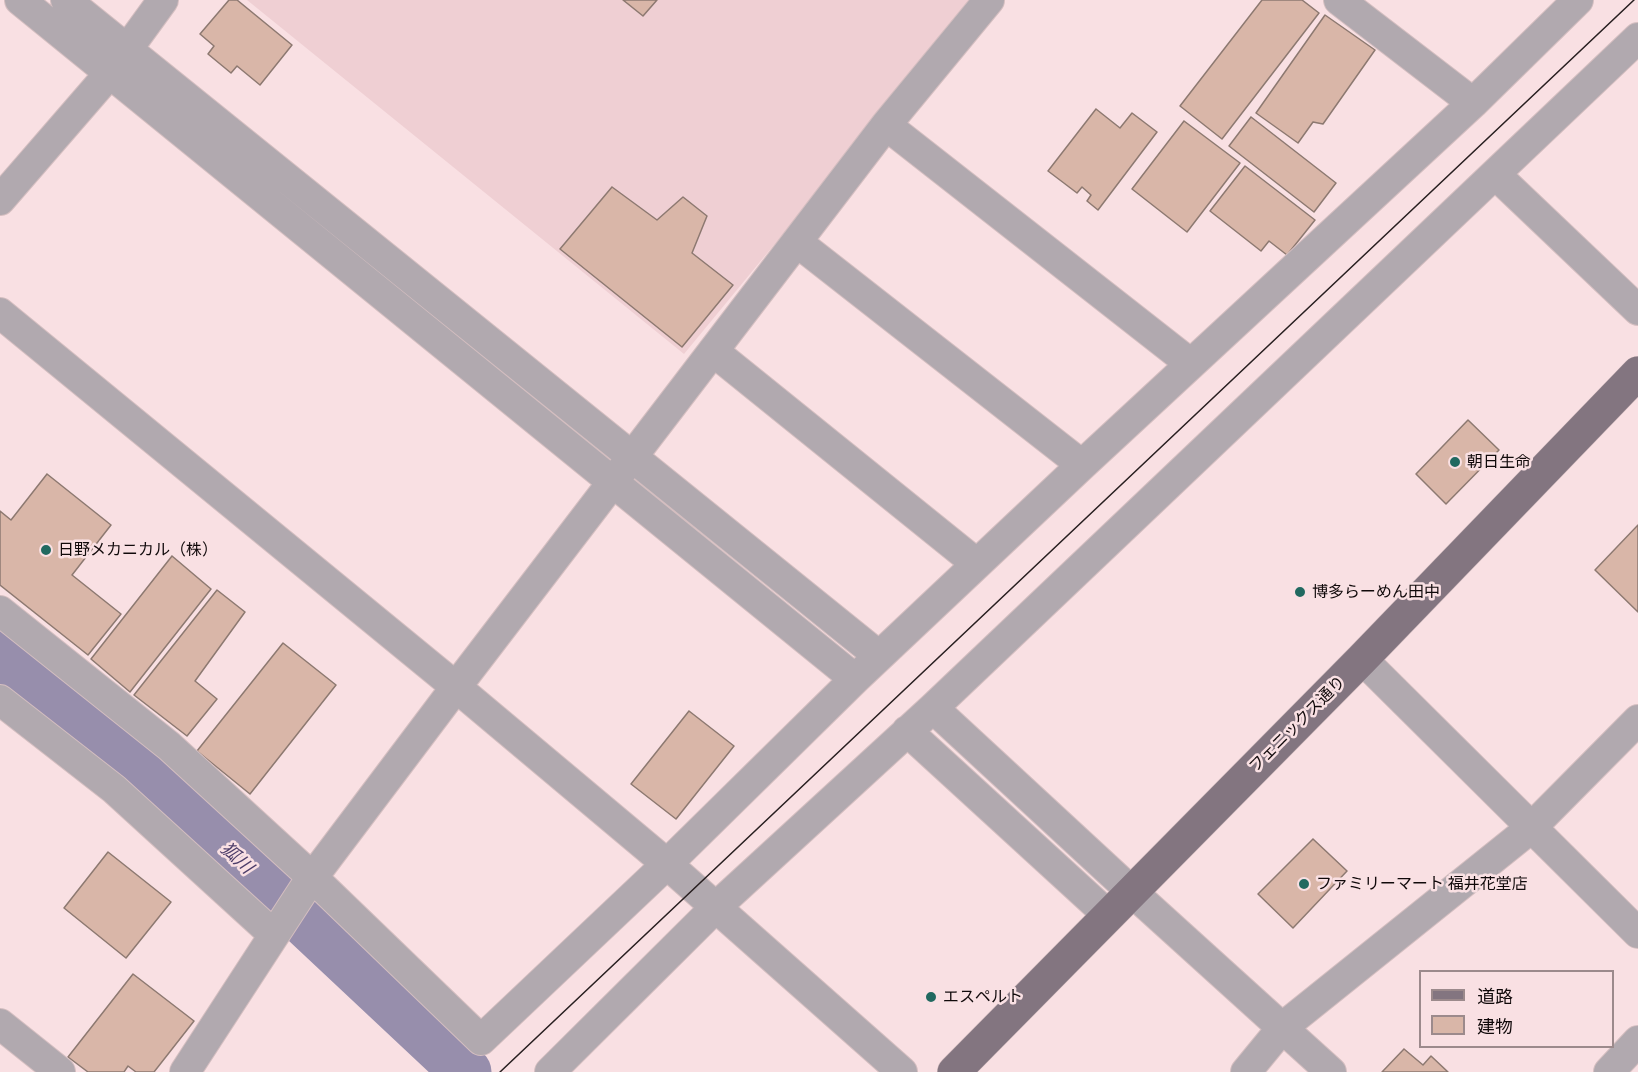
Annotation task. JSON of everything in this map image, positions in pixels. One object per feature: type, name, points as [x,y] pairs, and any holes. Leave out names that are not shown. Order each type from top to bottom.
[{"type":"main road","name":"フェニックス通り","points":[[954,1072],[1362,659],[1638,373]]},
{"type":"street","points":[[20,0],[855,679]]},
{"type":"street","points":[[66,0],[879,656]]},
{"type":"street","points":[[0,200],[110,73],[164,0]]},
{"type":"street","points":[[185,1072],[310,882],[456,687],[886,125],[989,0]]},
{"type":"street","points":[[1340,0],[1473,103]]},
{"type":"street","points":[[0,612],[169,746],[310,882],[481,1040],[667,864],[879,656],[1473,103],[1578,0]]},
{"type":"street","points":[[550,1072],[716,908],[933,708],[1638,38]]},
{"type":"street","points":[[886,125],[1191,364]]},
{"type":"street","points":[[1495,174],[1638,310]]},
{"type":"street","points":[[797,242],[1082,465]]},
{"type":"street","points":[[0,313],[456,687],[667,864],[902,1072]]},
{"type":"street","points":[[713,351],[977,564]]},
{"type":"street","points":[[1362,659],[1638,933]]},
{"type":"street","points":[[0,700],[114,789],[274,935]]},
{"type":"street","points":[[933,708],[1331,1072]]},
{"type":"street","points":[[1246,1072],[1283,1027],[1532,828],[1638,720]]},
{"type":"street","points":[[908,731],[1108,915]]},
{"type":"street","points":[[0,1024],[60,1072]]},
{"type":"street","points":[[1609,1072],[1638,1041]]},
{"type":"shaded area","points":[[247,0],[976,0],[684,354]]},
{"type":"building","points":[[229,0],[237,0],[292,45],[260,85],[237,66],[231,73],[208,54],[214,46],[200,34]]},
{"type":"building","points":[[623,0],[657,0],[643,16]]},
{"type":"building","points":[[1262,0],[1302,0],[1319,13],[1222,139],[1180,106]]},
{"type":"building","points":[[1325,15],[1375,50],[1323,124],[1313,122],[1298,143],[1256,113]]},
{"type":"building","points":[[1096,109],[1120,128],[1132,113],[1157,132],[1098,210],[1087,201],[1091,195],[1082,187],[1077,193],[1048,171]]},
{"type":"building","points":[[1251,117],[1336,183],[1314,212],[1229,146]]},
{"type":"building","points":[[1184,121],[1240,163],[1187,232],[1132,189]]},
{"type":"building","points":[[1245,166],[1315,220],[1287,255],[1269,241],[1261,251],[1210,211]]},
{"type":"building","points":[[612,187],[657,220],[683,197],[707,216],[692,253],[733,285],[682,347],[560,249]]},
{"type":"building","points":[[1468,420],[1499,450],[1446,504],[1416,474]]},
{"type":"building","name":"日野メカニカル（株）","points":[[47,474],[111,525],[72,575],[121,614],[88,655],[0,585],[0,511],[11,520]]},
{"type":"building","points":[[1638,525],[1638,612],[1595,570]]},
{"type":"building","points":[[172,556],[211,589],[130,692],[91,659]]},
{"type":"building","points":[[217,590],[245,612],[195,681],[217,699],[187,736],[134,695]]},
{"type":"building","points":[[283,643],[336,685],[250,794],[197,751]]},
{"type":"building","points":[[689,711],[734,746],[676,819],[631,784]]},
{"type":"building","points":[[1313,839],[1347,871],[1293,928],[1258,894]]},
{"type":"building","points":[[108,852],[171,902],[126,958],[64,908]]},
{"type":"building","points":[[133,974],[194,1021],[154,1072],[136,1072],[128,1066],[124,1072],[88,1072],[68,1057]]},
{"type":"building","points":[[1404,1049],[1423,1065],[1431,1056],[1448,1072],[1382,1072]]},
{"type":"waterway","name":"狐川","points":[[0,653],[130,757],[466,1072]]},
{"type":"tram line","points":[[500,1072],[1634,0]]},
{"type":"place","name":"朝日生命","points":[[1455,462]]},
{"type":"place","name":"日野メカニカル（株）","points":[[46,550]]},
{"type":"place","name":"博多らーめん田中","points":[[1300,592]]},
{"type":"place","name":"ファミリーマート 福井花堂店","points":[[1304,884]]},
{"type":"place","name":"エスペルト","points":[[931,997]]}]
